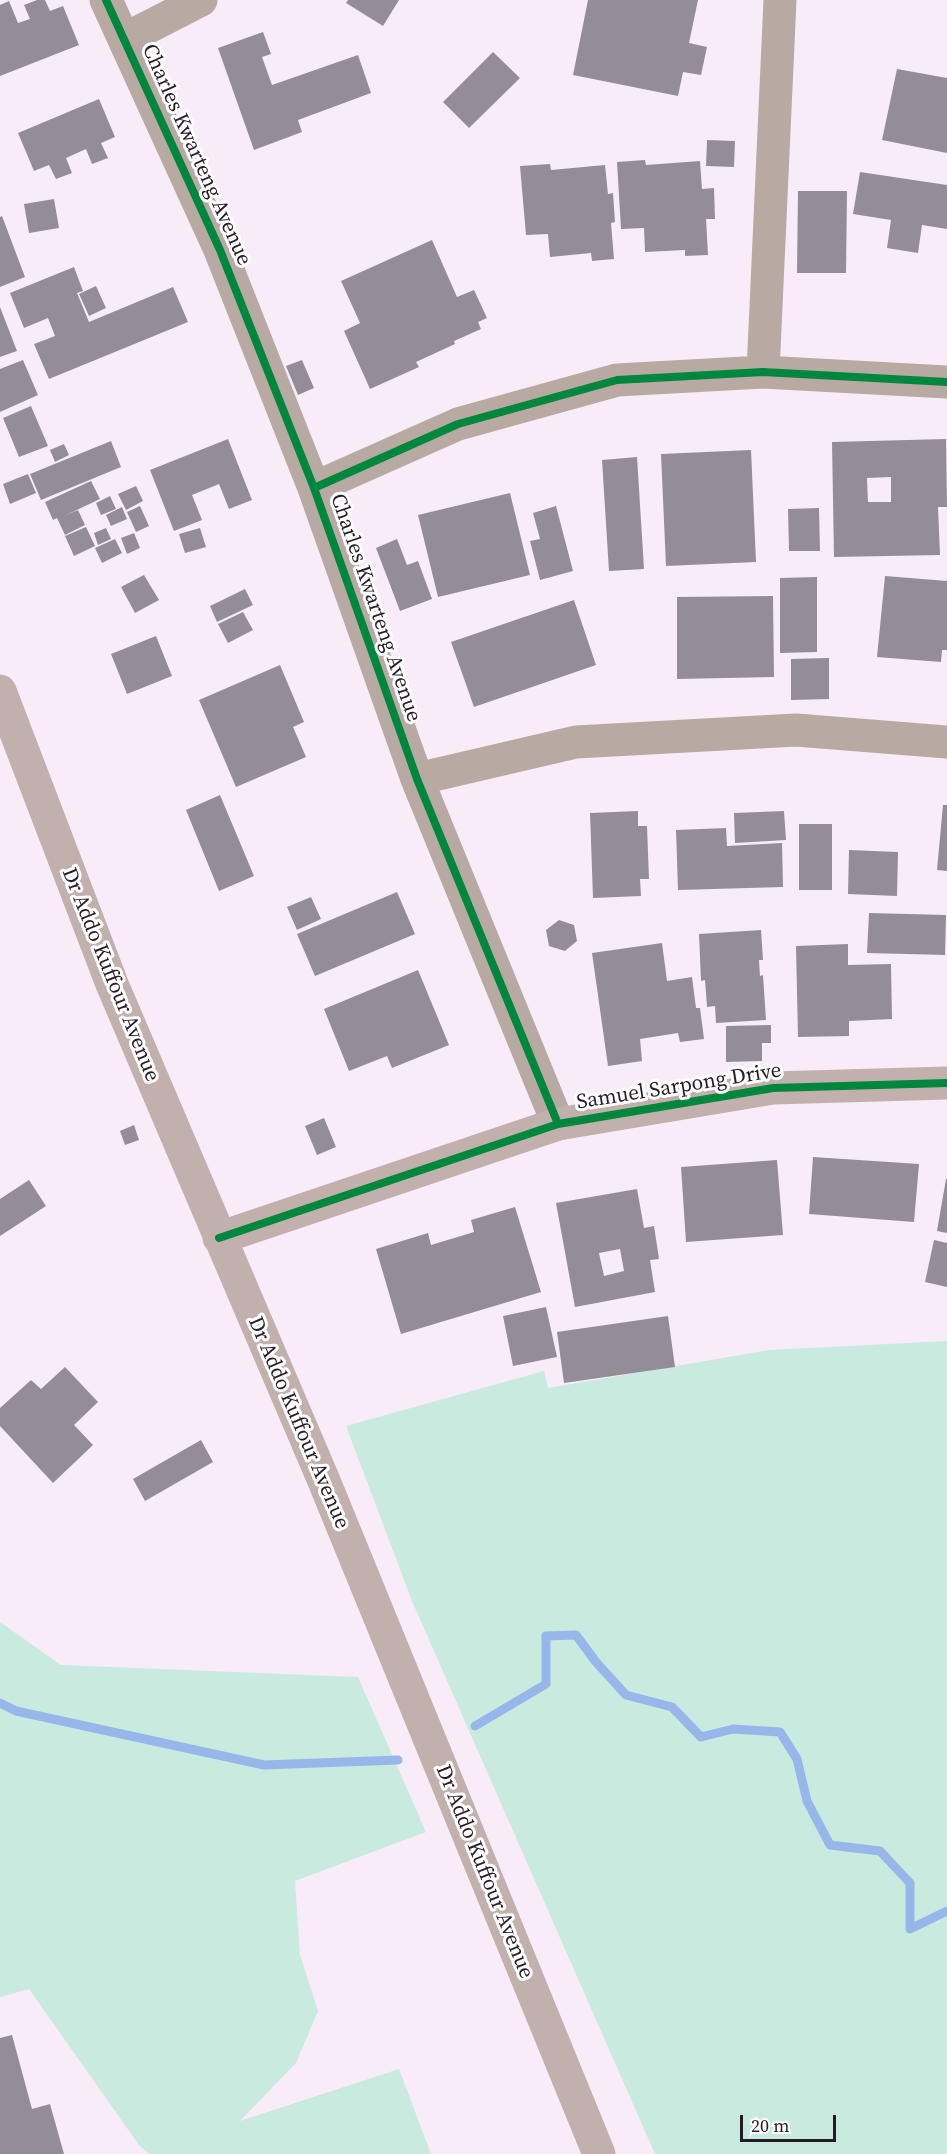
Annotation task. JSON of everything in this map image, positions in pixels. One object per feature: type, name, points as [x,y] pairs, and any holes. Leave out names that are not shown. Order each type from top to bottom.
[{"type":"main road","name":"Dr Addo Kuffour Avenue","points":[[0,691],[112,984],[328,1492],[599,2154]]},
{"type":"main road","name":"Samuel Sarpong Drive","points":[[219,1238],[558,1124],[773,1088],[947,1083]]},
{"type":"street","name":"Charles Kwarteng Avenue","points":[[106,0],[220,250],[314,488],[417,779],[558,1124]]},
{"type":"street","points":[[125,39],[201,0]]},
{"type":"street","points":[[763,372],[780,0]]},
{"type":"street","points":[[314,488],[458,424],[617,380],[763,372],[947,381]]},
{"type":"street","points":[[417,779],[576,742],[796,730],[947,742]]},
{"type":"green space","points":[[947,1341],[947,2154],[655,2154],[412,1601],[346,1426],[544,1371],[548,1388],[769,1350]]},
{"type":"green space","points":[[0,1622],[61,1665],[358,1677],[426,1832],[295,1881],[300,1955],[318,2011],[296,2063],[240,2121],[399,2069],[431,2154],[149,2154],[139,2145],[29,1989],[0,1997]]},
{"type":"building","points":[[37,0],[45,0],[50,11],[63,6],[79,45],[0,76],[0,5],[9,1],[18,23],[30,19],[24,5]]},
{"type":"building","points":[[348,0],[399,0],[383,26],[346,3]]},
{"type":"building","points":[[588,0],[698,0],[689,43],[707,47],[701,75],[683,72],[678,96],[573,75]]},
{"type":"building","points":[[263,32],[271,54],[262,57],[272,85],[358,55],[371,93],[298,120],[302,132],[254,150],[218,48]]},
{"type":"building","points":[[493,52],[520,78],[469,128],[443,102]]},
{"type":"building","points":[[897,69],[947,78],[947,153],[882,140]]},
{"type":"building","points":[[99,99],[115,137],[101,143],[108,158],[92,164],[86,149],[66,158],[72,173],[56,179],[49,165],[34,171],[18,133]]},
{"type":"building","points":[[707,140],[735,141],[734,167],[706,166]]},
{"type":"building","points":[[645,160],[646,165],[700,161],[702,189],[714,188],[715,219],[706,219],[708,255],[685,256],[685,250],[645,252],[644,228],[621,229],[617,162]]},
{"type":"building","points":[[550,164],[551,170],[605,165],[608,194],[613,193],[615,222],[611,223],[614,259],[592,261],[591,253],[550,257],[548,234],[526,235],[520,166]]},
{"type":"building","points":[[860,172],[947,185],[947,229],[922,225],[918,253],[887,248],[891,220],[853,214]]},
{"type":"building","points":[[798,191],[847,191],[846,273],[797,273]]},
{"type":"building","points":[[54,199],[59,228],[29,233],[24,204]]},
{"type":"building","points":[[2,216],[25,277],[0,287],[0,217]]},
{"type":"building","points":[[432,240],[457,297],[474,290],[487,318],[478,322],[481,329],[416,362],[419,367],[370,389],[344,331],[360,323],[341,281]]},
{"type":"building","points":[[74,267],[83,291],[77,293],[89,322],[173,287],[188,322],[49,379],[34,344],[55,336],[48,318],[24,328],[10,293]]},
{"type":"building","points":[[96,286],[106,308],[89,316],[79,294]]},
{"type":"building","points":[[0,307],[17,351],[0,357]]},
{"type":"building","points":[[23,360],[38,395],[0,412],[0,369]]},
{"type":"building","points":[[302,360],[314,388],[298,395],[286,366]]},
{"type":"building","points":[[31,406],[48,446],[19,457],[3,418]]},
{"type":"building","points":[[228,439],[252,500],[229,509],[219,484],[192,495],[202,520],[174,531],[150,470]]},
{"type":"building","points":[[946,439],[947,507],[938,507],[940,555],[834,557],[832,442]],"holes":[[[891,477],[891,502],[868,502],[867,478]]]},
{"type":"building","points":[[111,441],[121,467],[41,500],[30,474]]},
{"type":"building","points":[[64,444],[69,455],[55,462],[50,450]]},
{"type":"building","points":[[751,450],[756,562],[666,566],[661,454]]},
{"type":"building","points":[[637,457],[644,569],[609,571],[602,460]]},
{"type":"building","points":[[28,474],[36,493],[10,504],[3,484]]},
{"type":"building","points":[[91,481],[100,499],[64,516],[78,510],[85,525],[65,535],[57,518],[53,520],[45,502]]},
{"type":"building","points":[[136,486],[143,501],[126,510],[118,494]]},
{"type":"building","points":[[510,493],[530,575],[438,597],[418,515]]},
{"type":"building","points":[[110,496],[116,509],[101,515],[96,503]]},
{"type":"building","points":[[140,506],[149,526],[136,532],[127,512]]},
{"type":"building","points":[[556,506],[573,571],[540,580],[530,541],[540,539],[533,513]]},
{"type":"building","points":[[122,507],[127,519],[111,526],[106,515]]},
{"type":"building","points":[[819,508],[820,551],[789,551],[788,509]]},
{"type":"building","points":[[86,527],[95,546],[74,556],[65,536]]},
{"type":"building","points":[[106,528],[111,539],[98,545],[94,533]]},
{"type":"building","points":[[200,528],[206,547],[185,553],[179,534]]},
{"type":"building","points":[[134,533],[140,548],[127,554],[121,538]]},
{"type":"building","points":[[115,539],[122,553],[102,563],[95,548]]},
{"type":"building","points":[[397,539],[407,565],[418,561],[432,599],[400,611],[376,548]]},
{"type":"building","points":[[144,575],[159,600],[135,613],[121,587]]},
{"type":"building","points":[[885,576],[947,581],[947,650],[942,650],[941,662],[877,657]]},
{"type":"building","points":[[817,577],[817,652],[780,653],[780,578]]},
{"type":"building","points":[[245,589],[253,605],[217,622],[210,606]]},
{"type":"building","points":[[773,596],[774,677],[677,679],[677,597]]},
{"type":"building","points":[[574,600],[596,665],[474,707],[451,642]]},
{"type":"building","points":[[243,612],[253,630],[228,643],[218,624]]},
{"type":"building","points":[[156,636],[172,676],[127,694],[111,654]]},
{"type":"building","points":[[829,658],[829,699],[791,700],[791,659]]},
{"type":"building","points":[[280,665],[304,722],[293,727],[306,757],[236,787],[199,700]]},
{"type":"building","points":[[220,795],[254,876],[219,891],[186,810]]},
{"type":"building","points":[[943,805],[947,805],[947,871],[937,870]]},
{"type":"building","points":[[638,811],[638,826],[647,826],[649,879],[640,879],[641,896],[593,898],[590,813]]},
{"type":"building","points":[[784,811],[786,840],[735,843],[734,813]]},
{"type":"building","points":[[799,824],[832,824],[832,890],[799,890]]},
{"type":"building","points":[[726,828],[727,846],[782,843],[783,887],[678,890],[676,830]]},
{"type":"building","points":[[849,850],[898,852],[897,896],[848,894]]},
{"type":"building","points":[[397,892],[415,934],[315,976],[297,934]]},
{"type":"building","points":[[311,897],[321,919],[297,930],[287,907]]},
{"type":"building","points":[[869,913],[946,915],[945,955],[867,953]]},
{"type":"building","points":[[559,920],[574,925],[577,941],[565,951],[549,946],[546,930]]},
{"type":"building","points":[[761,930],[763,960],[759,960],[760,976],[763,975],[766,1020],[716,1023],[715,1006],[707,1007],[705,980],[701,981],[699,934]]},
{"type":"building","points":[[662,943],[667,981],[692,977],[696,1008],[700,1008],[704,1039],[680,1042],[678,1033],[640,1039],[642,1061],[608,1066],[592,953]]},
{"type":"building","points":[[848,944],[848,965],[891,964],[892,1019],[849,1021],[849,1036],[798,1037],[796,946]]},
{"type":"building","points":[[418,970],[449,1045],[392,1068],[387,1056],[349,1071],[324,1009]]},
{"type":"building","points":[[771,1025],[771,1043],[762,1043],[762,1061],[726,1062],[726,1026]]},
{"type":"building","points":[[324,1118],[336,1147],[317,1155],[305,1126]]},
{"type":"building","points":[[134,1125],[139,1140],[125,1145],[120,1131]]},
{"type":"building","points":[[813,1157],[919,1164],[914,1222],[809,1214]]},
{"type":"building","points":[[777,1160],[783,1235],[686,1242],[681,1167]]},
{"type":"building","points":[[947,1179],[947,1233],[937,1231]]},
{"type":"building","points":[[29,1180],[46,1206],[0,1236],[0,1199]]},
{"type":"building","points":[[637,1189],[644,1228],[654,1226],[659,1259],[650,1260],[655,1292],[575,1307],[556,1203]],"holes":[[[620,1249],[624,1271],[604,1276],[599,1253]]]},
{"type":"building","points":[[515,1207],[541,1292],[401,1334],[376,1249],[428,1233],[431,1245],[474,1232],[471,1220]]},
{"type":"building","points":[[934,1240],[947,1243],[947,1287],[925,1282]]},
{"type":"building","points":[[546,1307],[557,1357],[513,1366],[503,1316]]},
{"type":"building","points":[[668,1316],[675,1367],[564,1383],[557,1332]]},
{"type":"building","points":[[65,1367],[98,1402],[74,1425],[93,1445],[53,1483],[0,1426],[0,1408],[31,1380],[41,1389]]},
{"type":"building","points":[[201,1440],[213,1462],[145,1501],[133,1479]]},
{"type":"building","points":[[12,2035],[32,2109],[50,2104],[64,2154],[0,2154],[0,2038]]},
{"type":"waterway","points":[[475,1726],[546,1684],[546,1636],[576,1635],[596,1662],[626,1695],[672,1707],[701,1737],[733,1729],[780,1732],[797,1759],[807,1801],[830,1845],[880,1851],[910,1883],[910,1929],[947,1911]]},
{"type":"waterway","points":[[0,1703],[16,1711],[264,1765],[398,1760]]},
{"type":"cycle path","points":[[106,0],[220,250],[314,488],[417,779],[558,1124]]},
{"type":"cycle path","points":[[314,488],[458,424],[617,380],[763,372],[947,382]]},
{"type":"cycle path","points":[[219,1238],[558,1124],[773,1088],[947,1083]]}]
